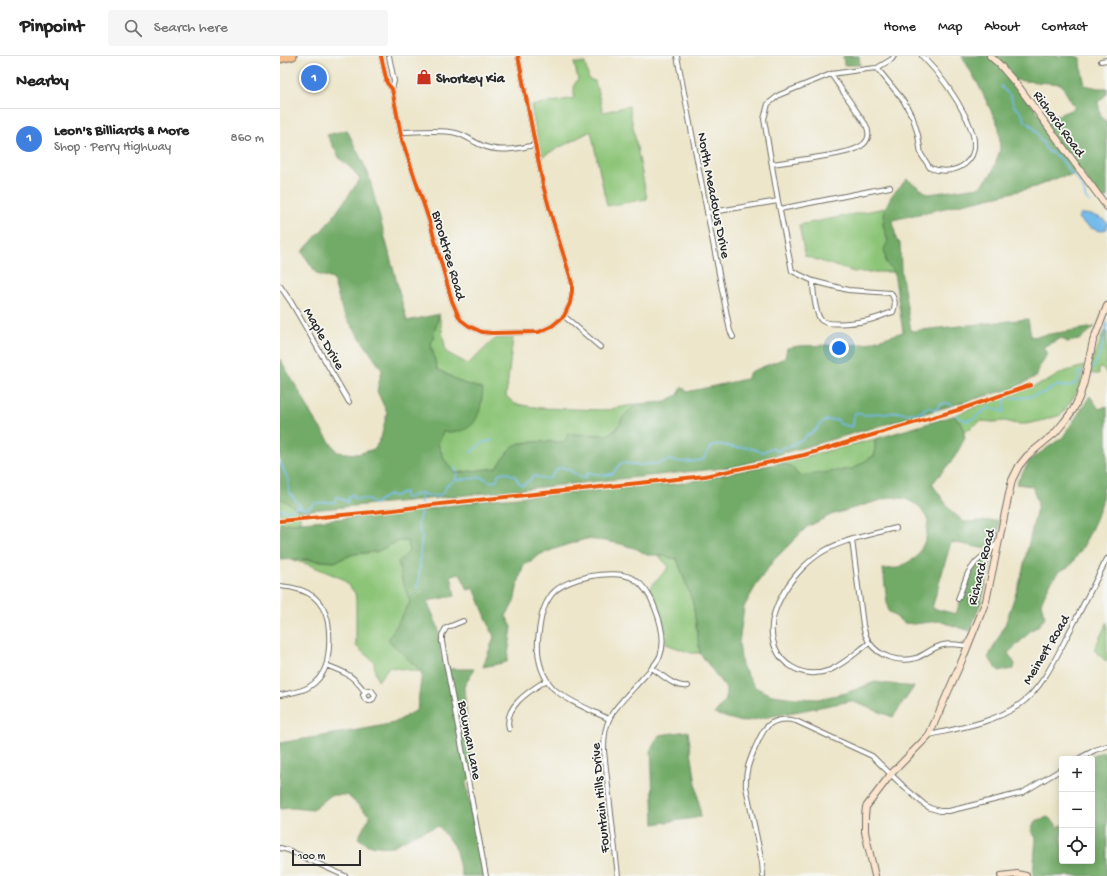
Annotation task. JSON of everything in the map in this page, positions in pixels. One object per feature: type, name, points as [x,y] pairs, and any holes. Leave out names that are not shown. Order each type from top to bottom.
[{"type":"street","name":"Brooktree Road","points":[[381,56],[387,83],[392,89]]},
{"type":"street","name":"Brooktree Road","points":[[389,56],[394,81],[392,89],[400,132],[428,217],[452,301],[461,320],[473,329],[482,332],[528,333],[539,332],[548,328],[564,316]]},
{"type":"street","points":[[518,56],[546,200],[572,284],[570,303],[564,316],[600,347]]},
{"type":"street","name":"North Meadows Drive","points":[[677,56],[730,330],[733,337]]},
{"type":"street","points":[[813,281],[818,315],[822,321],[828,323],[862,322],[893,312],[896,306],[891,293],[848,290],[813,281],[792,271],[764,119],[768,104],[779,95],[831,74],[877,68],[892,59],[894,56]]},
{"type":"street","points":[[877,68],[903,100],[913,118],[921,154],[930,168],[944,171],[961,167],[969,160],[974,151],[975,141],[972,131],[952,91],[922,56]]},
{"type":"street","name":"Richard Road","points":[[990,56],[1019,87],[1107,207]]},
{"type":"street","points":[[1101,61],[1107,60]]},
{"type":"street","points":[[772,164],[806,160],[853,150],[861,146],[868,137],[869,131],[866,125],[831,74]]},
{"type":"street","points":[[400,132],[455,132],[466,136],[479,144],[496,150],[507,150],[535,145]]},
{"type":"street","points":[[780,209],[890,187]]},
{"type":"street","points":[[707,213],[778,201]]},
{"type":"street","name":"Maple Drive","points":[[280,286],[291,302],[349,402]]},
{"type":"street","name":"Richard Road","points":[[875,876],[865,832],[865,812],[868,803],[891,774],[929,735],[986,601],[1012,480],[1019,466],[1027,456],[1054,433],[1073,410],[1084,382],[1093,341],[1107,306]]},
{"type":"street","points":[[869,643],[836,667],[824,672],[809,674],[799,671],[783,662],[773,643],[772,622],[776,608],[792,581],[819,554],[833,546],[896,528]]},
{"type":"street","points":[[852,540],[863,625],[869,643],[887,657],[897,660],[917,658],[943,645],[956,644],[968,646]]},
{"type":"street","points":[[958,599],[968,573],[976,562],[999,543]]},
{"type":"street","name":"Meinert Road","points":[[929,735],[989,720],[1018,706],[1026,700],[1037,688],[1048,671],[1107,559]]},
{"type":"street","name":"Fountain Hills Drive","points":[[609,719],[564,696],[553,688],[541,668],[538,650],[541,617],[547,602],[556,590],[566,584],[586,578],[602,575],[620,575],[634,579],[645,589],[657,612],[663,639],[661,651],[656,663],[618,705],[609,719],[605,731],[604,751],[618,876]]},
{"type":"street","points":[[280,586],[295,588],[309,593],[324,609],[330,628],[326,666],[318,679],[309,687],[280,695]]},
{"type":"street","name":"Bowman Lane","points":[[463,621],[446,628],[442,636],[442,642],[486,876]]},
{"type":"street","points":[[326,666],[344,672],[353,678],[364,692]]},
{"type":"street","points":[[652,668],[678,685],[683,687],[688,686]]},
{"type":"street","points":[[509,729],[508,724],[510,715],[516,704],[526,694],[547,680]]},
{"type":"street","points":[[763,876],[762,862],[746,787],[746,771],[751,756],[763,732],[767,726],[774,722],[787,719],[796,721],[872,756],[925,805],[935,810],[944,811],[1022,793],[1059,771]]},
{"type":"street","points":[[1083,756],[1107,746]]},
{"type":"street","points":[[280,848],[288,850],[345,876]]},
{"type":"street","points":[[1001,876],[1017,874],[1026,876]]},
{"type":"green space","points":[[843,56],[859,56],[860,65],[844,65]]},
{"type":"green space","points":[[962,56],[1074,56],[1081,58],[1085,85],[1098,88],[1107,88],[1107,94],[1098,102],[1101,117],[1107,122],[1107,198],[1100,198],[1083,174],[1060,177],[1035,187],[893,220],[896,239],[900,243],[901,270],[911,331],[1028,319],[1031,337],[1095,327],[1079,340],[1067,342],[1061,338],[1043,347],[1047,354],[1040,365],[1037,376],[1014,388],[734,467],[300,511],[280,499],[280,359],[312,416],[337,452],[358,454],[374,449],[381,438],[387,413],[377,391],[382,370],[343,313],[333,279],[317,274],[302,252],[331,220],[360,179],[352,169],[340,159],[327,135],[347,130],[368,173],[407,321],[439,314],[431,345],[437,369],[463,383],[483,389],[480,408],[476,420],[472,425],[460,431],[443,432],[438,444],[444,459],[455,473],[496,468],[512,447],[522,443],[565,442],[568,434],[606,435],[616,430],[623,417],[637,404],[663,402],[678,395],[682,386],[687,392],[746,379],[750,372],[785,358],[787,348],[799,346],[865,344],[903,332],[894,272],[886,263],[884,249],[888,241],[883,225],[885,208],[892,195],[907,179],[928,194],[980,187],[992,173],[1000,150],[999,127],[978,84]],"holes":[[[1013,80],[1061,84],[1075,108],[1044,121]]]},
{"type":"green space","points":[[574,63],[585,63],[589,79],[595,81],[603,112],[629,106],[647,199],[607,206],[591,131],[541,157],[531,106],[574,98],[574,85],[578,79]]},
{"type":"green space","points":[[885,208],[883,225],[888,242],[886,263],[894,272],[854,272],[805,256],[799,225]]},
{"type":"green space","points":[[439,314],[446,352],[468,364],[496,338],[513,338],[506,396],[515,404],[541,408],[607,410],[637,404],[623,417],[616,430],[606,435],[568,434],[565,442],[548,441],[519,443],[496,468],[455,473],[444,459],[438,444],[443,432],[460,431],[483,389],[463,383],[437,369],[431,345]]},
{"type":"green space","points":[[1104,332],[1107,332],[1107,374],[1102,367],[1099,368],[1099,374],[1090,373],[1091,361]]},
{"type":"green space","points":[[1084,366],[1080,385],[1076,394],[1061,415],[1026,424],[1017,424],[1005,421],[981,421],[964,432],[962,423],[953,416],[1046,382],[1063,372]]},
{"type":"green space","points":[[1090,396],[1099,409],[1107,406],[1107,481],[1103,490],[1102,502],[1083,547],[1070,566],[1058,572],[1048,587],[1041,603],[1045,617],[1038,626],[1029,632],[1008,653],[1015,664],[1014,669],[999,671],[988,658],[1005,625],[1020,581],[1038,504],[1032,486],[1016,484],[1030,460],[1063,437]]},
{"type":"green space","points":[[953,416],[962,423],[965,438],[954,458],[932,484],[951,511],[964,522],[1000,520],[997,540],[987,549],[951,542],[932,608],[956,614],[969,574],[991,552],[993,553],[981,602],[970,631],[939,621],[914,624],[904,623],[888,611],[883,569],[898,568],[917,557],[926,539],[928,520],[919,506],[906,499],[891,497],[831,515],[807,527],[774,560],[758,582],[744,607],[739,643],[742,666],[755,687],[772,695],[818,699],[846,693],[875,682],[914,687],[893,717],[851,701],[742,722],[714,714],[726,700],[726,689],[700,653],[693,603],[677,559],[658,555],[647,555],[637,549],[621,544],[586,539],[541,554],[523,566],[514,602],[506,616],[512,627],[507,662],[483,667],[494,637],[474,588],[468,590],[460,573],[451,575],[455,596],[427,601],[438,627],[441,657],[449,669],[474,669],[464,687],[472,774],[470,779],[466,782],[484,876],[462,876],[455,848],[439,826],[420,832],[391,847],[368,845],[358,838],[370,816],[347,795],[331,795],[313,810],[292,808],[280,809],[280,743],[394,723],[417,710],[422,672],[388,640],[410,602],[402,580],[398,562],[409,551],[408,541],[399,541],[376,552],[354,554],[334,562],[300,559],[280,560],[280,524],[400,513],[494,499],[683,483],[779,463],[791,466],[799,476],[852,469],[875,455],[875,439]]},
{"type":"green space","points":[[875,439],[875,455],[852,469],[799,476],[791,466],[779,463]]},
{"type":"green space","points":[[280,499],[300,511],[300,522],[280,524]]},
{"type":"green space","points":[[399,541],[408,541],[409,551],[402,580],[410,602],[389,640],[422,672],[389,667],[378,681],[374,662],[356,646],[355,593],[343,579],[307,564],[288,559],[334,562],[354,554],[376,552]]},
{"type":"green space","points":[[658,555],[677,559],[693,603],[700,653],[691,653],[666,644],[662,615],[649,588],[669,567]]},
{"type":"green space","points":[[1107,622],[1107,662],[1094,650]]},
{"type":"green space","points":[[688,731],[701,817],[654,824],[651,749],[659,735]]},
{"type":"green space","points":[[1104,751],[1107,764],[1107,876],[1034,876],[1036,838],[1031,831],[1035,821],[1048,817],[1059,827],[1059,864],[1095,864],[1095,756],[1093,756]]},
{"type":"water","points":[[1081,214],[1088,214],[1101,218],[1107,222],[1107,229],[1098,231],[1088,226],[1078,218]]},
{"type":"waterway","points":[[1001,86],[1011,97],[1013,104],[1021,112],[1025,121],[1033,127],[1038,134],[1045,148],[1061,159],[1069,171],[1077,179],[1083,188],[1086,199],[1090,202]]},
{"type":"waterway","points":[[1091,370],[1100,355],[1107,323]]},
{"type":"waterway","points":[[956,415],[966,421],[975,418],[987,409],[995,408],[1004,412],[1004,402],[1009,397],[1029,397],[1045,392],[1059,385],[1064,387],[1070,386],[1078,382],[1078,375],[1082,372]]},
{"type":"waterway","points":[[280,509],[287,511],[290,511],[296,507],[307,509],[315,503],[335,502],[336,497],[347,502],[348,498],[353,494],[354,498],[356,499],[369,499],[371,502],[376,504],[378,501],[389,495],[395,496],[404,492],[404,496],[406,498],[422,493],[432,497],[440,495],[445,491],[446,486],[455,480],[481,477],[492,482],[497,480],[498,474],[505,472],[515,476],[520,484],[523,485],[530,480],[532,476],[545,479],[550,478],[556,470],[560,468],[567,469],[578,476],[585,478],[587,473],[605,475],[612,474],[620,464],[623,463],[643,465],[656,464],[668,460],[676,462],[703,460],[711,448],[718,444],[739,448],[748,447],[763,452],[772,448],[779,451],[783,447],[789,447],[802,440],[816,430],[819,425],[826,420],[838,420],[840,424],[852,427],[855,413],[865,415],[898,412],[906,414],[923,412],[924,409],[931,407],[934,410],[943,403],[949,403],[952,405]]},
{"type":"waterway","points":[[470,453],[482,443],[493,440]]},
{"type":"waterway","points":[[280,462],[289,482],[288,489],[301,507]]},
{"type":"waterway","points":[[455,468],[457,474],[455,479]]},
{"type":"waterway","points":[[421,494],[421,503]]},
{"type":"waterway","points":[[418,588],[422,538],[418,523],[421,510]]},
{"type":"cycle path","points":[[381,56],[387,83],[392,89],[402,140],[430,223],[452,301],[461,320],[469,326],[482,332],[492,333],[539,332],[552,326],[564,316],[570,303],[572,291],[570,276],[543,185],[518,56]]},
{"type":"cycle path","points":[[280,521],[705,476],[804,455],[958,410],[1031,385]]},
{"type":"place","name":"Shorkey Kia","points":[[424,77]]},
{"type":"place","name":"Leon's Billiards & More","points":[[314,78]]}]
